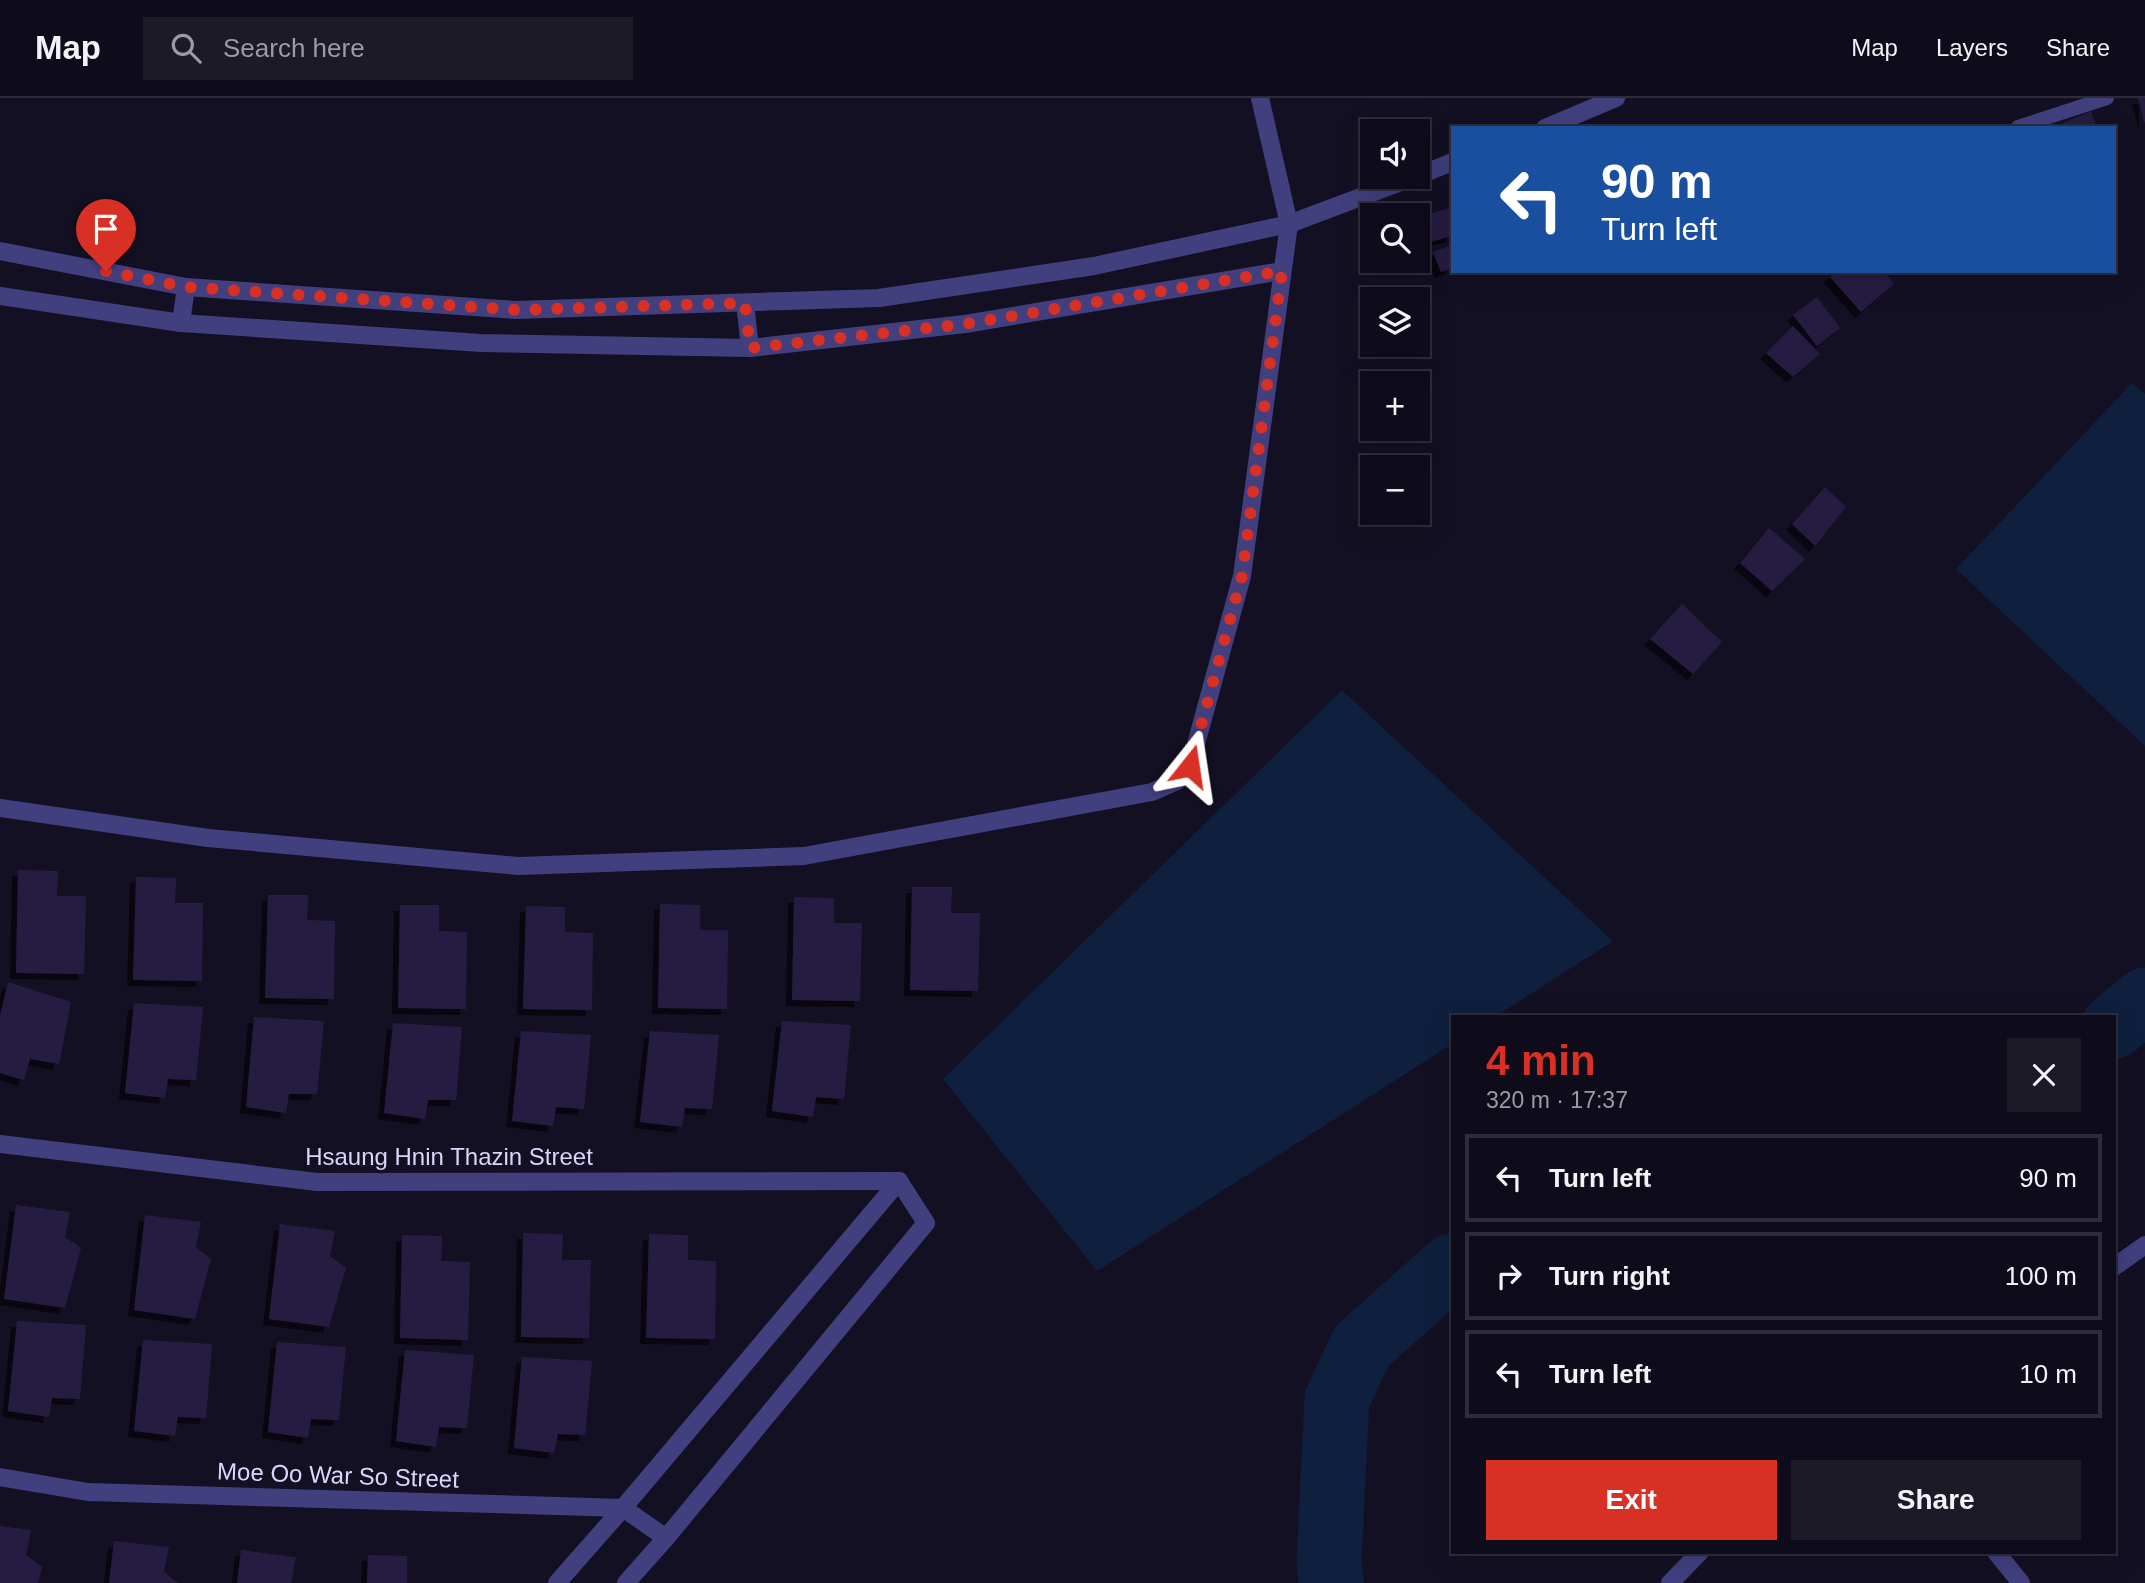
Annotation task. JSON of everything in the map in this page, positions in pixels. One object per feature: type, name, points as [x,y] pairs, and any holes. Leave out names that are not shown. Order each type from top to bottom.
[{"type":"street","points":[[0,808],[208,838],[519,866],[804,856],[1152,792],[1177,781],[1190,766],[1242,576],[1289,224],[1260,98]]},
{"type":"street","points":[[1550,126],[1616,98]]},
{"type":"street","points":[[1430,171],[1451,162]]},
{"type":"street","points":[[0,251],[186,287],[516,310],[879,298],[1094,266],[1289,224],[1382,189]]},
{"type":"street","points":[[0,296],[181,323],[481,343],[750,348],[965,324],[1282,271]]},
{"type":"street","points":[[181,323],[186,287]]},
{"type":"street","points":[[745,303],[750,348]]},
{"type":"street","name":"Hsaung Hnin Thazin Street","points":[[0,1143],[317,1182],[899,1181]]},
{"type":"street","points":[[557,1583],[899,1181],[926,1223],[626,1583]]},
{"type":"street","points":[[2116,1266],[2145,1245]]},
{"type":"street","name":"Moe Oo War So Street","points":[[0,1477],[88,1492],[623,1508]]},
{"type":"street","points":[[623,1508],[666,1538]]},
{"type":"street","points":[[1671,1583],[1698,1554]]},
{"type":"street","points":[[1998,1554],[2021,1583]]},
{"type":"lane","points":[[2021,126],[2107,98]]},
{"type":"water","points":[[2132,383],[2145,394],[2145,746],[1956,569]]},
{"type":"water","points":[[1342,690],[1613,941],[1498,1015],[1451,1015],[1451,1045],[1097,1271],[943,1079]]},
{"type":"building","points":[[2138,98],[2145,98],[2145,122],[2144,122]]},
{"type":"building","points":[[2091,111],[2096,126],[2057,126]]},
{"type":"building","points":[[1451,207],[1451,236],[1430,242],[1430,214]]},
{"type":"building","points":[[1451,245],[1451,268],[1441,272],[1433,252]]},
{"type":"building","points":[[1834,273],[1886,273],[1894,284],[1861,312],[1830,277]]},
{"type":"building","points":[[1817,297],[1840,328],[1817,346],[1793,315]]},
{"type":"building","points":[[1793,326],[1820,354],[1793,377],[1766,353]]},
{"type":"building","points":[[1825,487],[1846,507],[1815,546],[1792,524]]},
{"type":"building","points":[[1769,528],[1805,559],[1772,591],[1740,563]]},
{"type":"building","points":[[1682,604],[1722,642],[1693,674],[1650,639]]},
{"type":"building","points":[[18,870],[58,871],[57,896],[86,896],[84,974],[16,973]]},
{"type":"building","points":[[136,877],[176,878],[175,903],[203,903],[202,981],[133,980]]},
{"type":"building","points":[[912,887],[952,887],[951,913],[980,913],[978,991],[910,990]]},
{"type":"building","points":[[268,895],[308,895],[307,920],[335,921],[334,999],[265,998]]},
{"type":"building","points":[[794,897],[834,898],[834,923],[862,923],[860,1001],[792,1000]]},
{"type":"building","points":[[660,904],[700,905],[700,930],[728,930],[727,1009],[658,1008]]},
{"type":"building","points":[[400,905],[439,905],[439,931],[467,932],[466,1009],[398,1008]]},
{"type":"building","points":[[526,906],[565,907],[565,932],[593,933],[592,1010],[523,1009]]},
{"type":"building","points":[[8,982],[71,1002],[59,1064],[30,1059],[24,1080],[0,1073],[0,1016]]},
{"type":"building","points":[[134,1003],[203,1007],[196,1080],[168,1079],[165,1098],[125,1093]]},
{"type":"building","points":[[254,1017],[324,1021],[317,1094],[289,1094],[286,1113],[246,1107]]},
{"type":"building","points":[[782,1021],[851,1025],[844,1099],[816,1097],[813,1117],[772,1111]]},
{"type":"building","points":[[393,1023],[462,1027],[456,1100],[428,1100],[425,1119],[384,1113]]},
{"type":"building","points":[[521,1031],[591,1035],[584,1109],[556,1107],[553,1126],[512,1121]]},
{"type":"building","points":[[650,1031],[719,1035],[712,1109],[685,1108],[682,1127],[640,1122]]},
{"type":"building","points":[[16,1205],[70,1212],[65,1237],[81,1248],[65,1308],[4,1299]]},
{"type":"building","points":[[145,1215],[201,1222],[196,1247],[211,1259],[195,1319],[134,1310]]},
{"type":"building","points":[[280,1224],[335,1231],[330,1256],[346,1268],[329,1327],[269,1319]]},
{"type":"building","points":[[523,1233],[563,1234],[562,1260],[591,1260],[589,1338],[521,1337]]},
{"type":"building","points":[[649,1234],[688,1235],[688,1260],[716,1261],[715,1339],[646,1338]]},
{"type":"building","points":[[402,1235],[442,1236],[441,1261],[470,1262],[468,1340],[400,1338]]},
{"type":"building","points":[[17,1321],[86,1325],[80,1399],[52,1398],[49,1417],[8,1411]]},
{"type":"building","points":[[143,1340],[212,1344],[206,1418],[178,1417],[175,1436],[134,1431]]},
{"type":"building","points":[[277,1342],[346,1347],[339,1420],[311,1419],[308,1438],[268,1432]]},
{"type":"building","points":[[405,1350],[474,1355],[467,1428],[439,1427],[436,1447],[396,1441]]},
{"type":"building","points":[[522,1357],[592,1361],[585,1435],[558,1434],[554,1453],[514,1448]]},
{"type":"building","points":[[0,1526],[31,1530],[26,1555],[42,1567],[38,1583],[0,1583]]},
{"type":"building","points":[[114,1541],[169,1547],[164,1572],[178,1583],[109,1583]]},
{"type":"building","points":[[241,1550],[296,1557],[291,1583],[237,1583]]},
{"type":"building","points":[[368,1555],[407,1556],[407,1583],[367,1583]]},
{"type":"waterway","points":[[2116,1024],[2145,1000]]},
{"type":"waterway","points":[[1331,1583],[1329,1559],[1337,1399],[1362,1346],[1451,1267]]},
{"type":"route","points":[[106,271],[186,287],[516,310],[745,303],[750,348],[965,324],[1282,271],[1242,576],[1190,766]]}]
